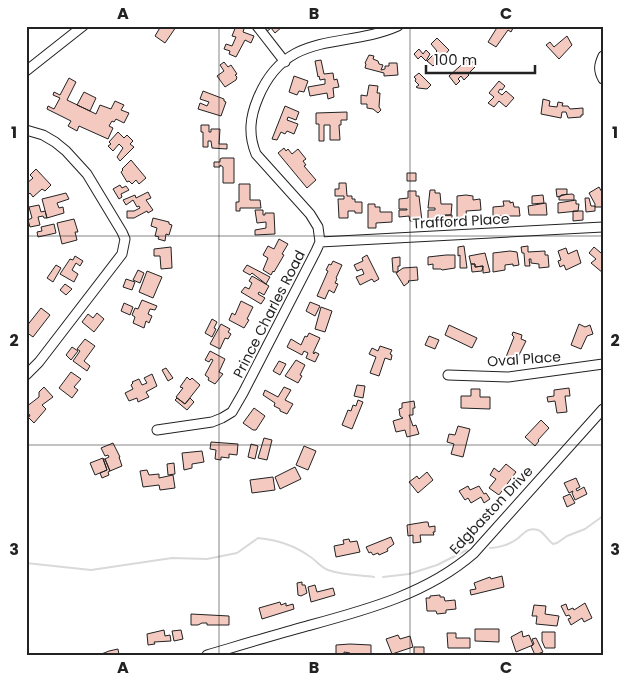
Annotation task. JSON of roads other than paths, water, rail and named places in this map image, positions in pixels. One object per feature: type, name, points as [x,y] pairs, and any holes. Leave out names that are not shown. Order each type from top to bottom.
[{"type":"street","points":[[26,71],[84,26]]},
{"type":"street","points":[[257,26],[285,62]]},
{"type":"street","name":"Prince Charles Road","points":[[157,430],[212,422],[232,412],[320,242],[318,227],[310,214],[256,154],[252,142],[251,122],[263,86],[276,68],[296,53],[313,45],[383,33],[398,26]]},
{"type":"street","points":[[603,56],[599,72],[603,79]]},
{"type":"street","points":[[26,130],[55,142],[78,162],[97,188],[125,239],[122,254],[39,362],[26,376]]},
{"type":"street","name":"Trafford Place","points":[[320,242],[603,227]]},
{"type":"street","name":"Oval Place","points":[[448,375],[508,377],[603,364]]},
{"type":"street","name":"Edgbaston Drive","points":[[208,655],[374,608],[423,586],[460,565],[474,553],[603,408]]},
{"type":"waterway","points":[[490,548],[508,544],[531,529],[540,531],[553,544],[557,543],[567,536],[585,529],[603,516]]},
{"type":"waterway","points":[[26,563],[91,570],[172,558],[207,559],[237,553],[258,538],[291,546],[333,572],[374,577]]},
{"type":"waterway","points":[[383,577],[409,574],[437,565],[467,550]]}]
